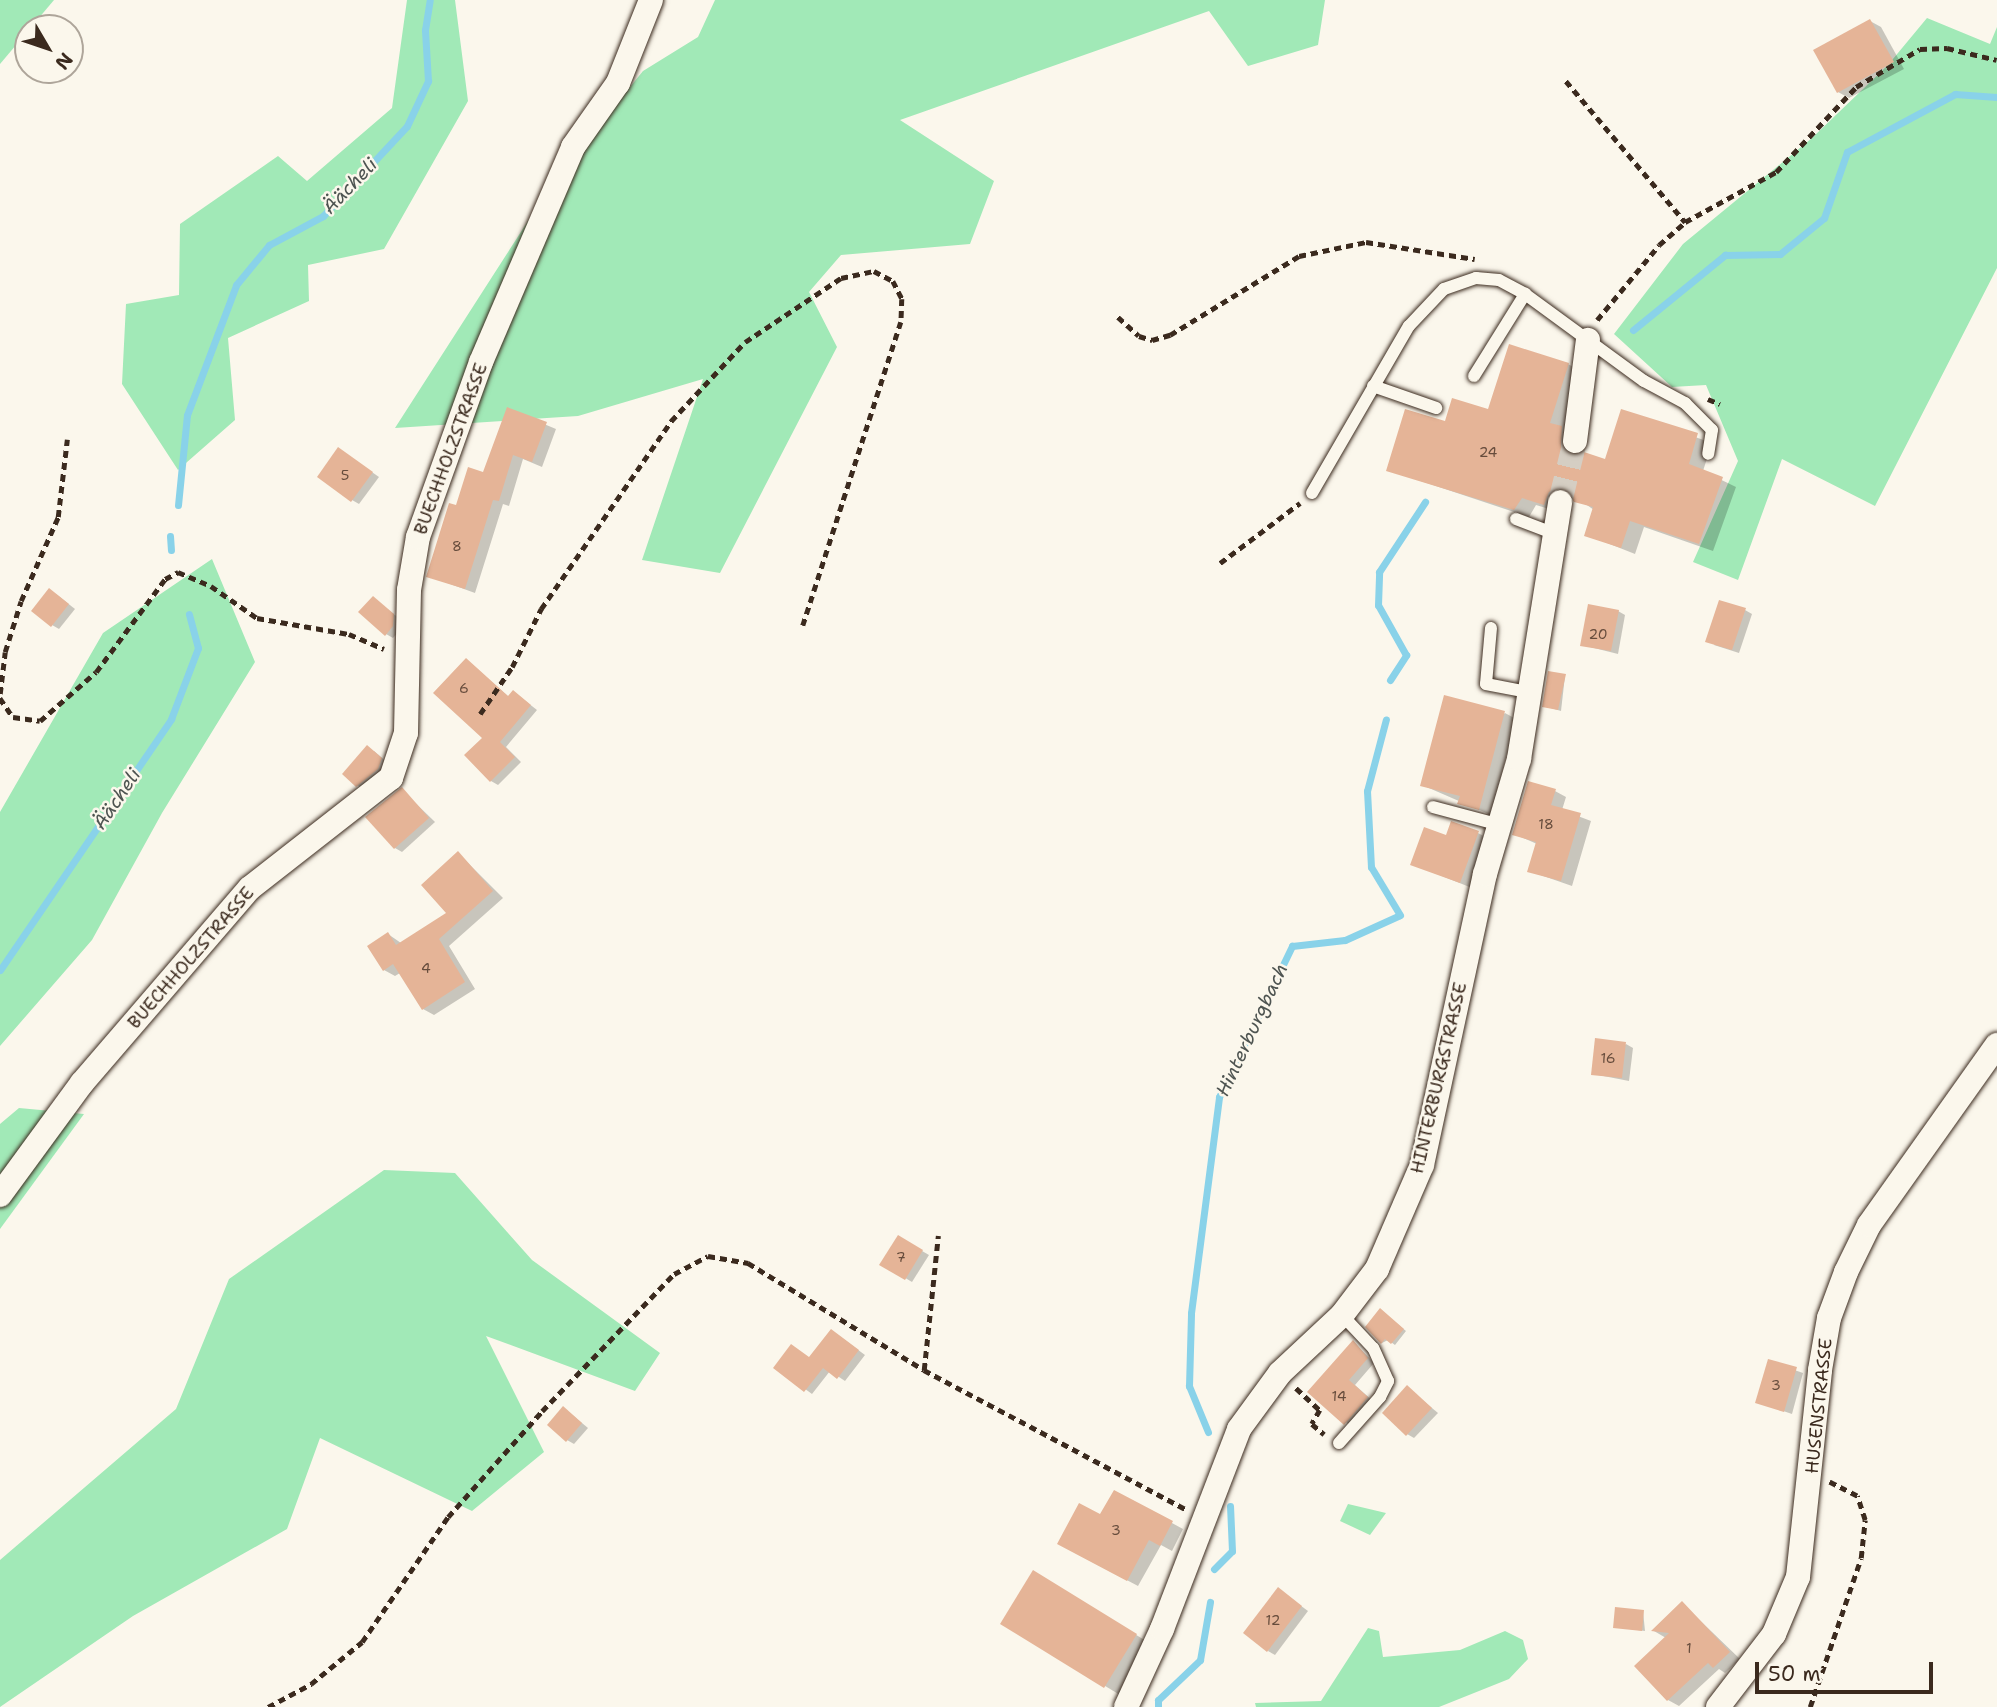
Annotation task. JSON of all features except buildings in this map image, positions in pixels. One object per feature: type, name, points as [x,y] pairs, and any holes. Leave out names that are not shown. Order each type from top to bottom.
[{"type":"street","name":"BUECHHOLZSTRASSE","points":[[0,1195],[82,1083],[250,888],[391,778],[406,733],[409,590],[418,537],[481,362],[573,147],[618,83],[652,0]]},
{"type":"street","points":[[1575,441],[1588,340]]},
{"type":"street","name":"HINTERBURGSTRASSE","points":[[1126,1707],[1162,1629],[1202,1517],[1239,1429],[1280,1373],[1342,1315],[1377,1269],[1422,1165],[1500,825],[1519,759],[1560,502]]},
{"type":"street","name":"HUSENSTRASSE","points":[[1718,1707],[1774,1634],[1798,1577],[1829,1318],[1846,1272],[1869,1225],[1997,1045]]},
{"type":"lane","points":[[1312,493],[1409,326],[1444,289],[1459,281],[1499,280],[1525,294],[1644,381],[1685,403],[1712,430],[1708,454]]},
{"type":"lane","points":[[1474,376],[1525,294]]},
{"type":"lane","points":[[1373,386],[1436,408]]},
{"type":"lane","points":[[1516,519],[1555,534]]},
{"type":"lane","points":[[1491,628],[1486,684],[1528,692]]},
{"type":"lane","points":[[1433,807],[1500,825]]},
{"type":"lane","points":[[1339,1443],[1380,1397],[1388,1381],[1373,1348],[1342,1315]]},
{"type":"path","points":[[1588,340],[1600,312],[1685,222],[1776,172],[1856,87],[1920,49],[1947,48],[1997,60]]},
{"type":"path","points":[[1566,81],[1685,222]]},
{"type":"path","points":[[1118,317],[1139,336],[1152,340],[1170,335],[1299,256],[1366,242],[1479,259]]},
{"type":"path","points":[[480,714],[512,667],[541,608],[671,421],[745,342],[841,278],[874,271],[893,281],[902,299],[901,322],[803,625]]},
{"type":"path","points":[[67,440],[58,517],[21,601],[5,652],[0,696],[13,717],[40,721],[96,672],[165,579],[178,572],[211,586],[257,618],[349,634],[408,659]]},
{"type":"path","points":[[1220,563],[1312,493]]},
{"type":"path","points":[[924,1370],[938,1236]]},
{"type":"path","points":[[268,1707],[311,1685],[362,1642],[448,1517],[534,1420],[674,1274],[708,1256],[748,1263],[924,1370],[1202,1517]]},
{"type":"path","points":[[1280,1373],[1320,1410],[1314,1418]]},
{"type":"path","points":[[1810,1707],[1861,1558],[1865,1520],[1857,1496],[1849,1488],[1811,1478]]},
{"type":"green space","points":[[0,0],[54,0],[42,14],[14,14],[14,47],[0,64]]},
{"type":"green space","points":[[407,0],[455,0],[468,101],[384,249],[308,265],[309,301],[228,338],[235,420],[178,470],[122,384],[126,304],[179,295],[180,224],[278,156],[307,181],[392,108]]},
{"type":"green space","points":[[715,0],[1325,0],[1318,45],[1248,66],[1209,11],[900,120],[994,181],[970,244],[841,255],[809,292],[837,347],[720,573],[642,560],[703,379],[578,416],[395,428],[553,182],[643,71],[698,37]]},
{"type":"green space","points":[[1927,18],[1990,44],[1997,27],[1997,268],[1875,506],[1782,459],[1738,580],[1693,562],[1738,461],[1706,385],[1672,387],[1614,334],[1683,244],[1812,138],[1888,65]]},
{"type":"green space","points":[[212,559],[255,662],[162,813],[92,940],[0,1046],[0,812],[103,633]]},
{"type":"green space","points":[[19,1108],[84,1114],[0,1229],[0,1124]]},
{"type":"green space","points":[[384,1170],[455,1173],[532,1260],[660,1353],[635,1391],[486,1336],[544,1452],[472,1511],[320,1438],[287,1529],[133,1616],[0,1707],[0,1560],[176,1409],[229,1279]]},
{"type":"green space","points":[[1348,1504],[1386,1513],[1370,1535],[1340,1521]]},
{"type":"green space","points":[[1368,1628],[1379,1631],[1383,1657],[1460,1650],[1505,1631],[1523,1640],[1528,1659],[1509,1679],[1439,1707],[1256,1707],[1255,1703],[1321,1701]]},
{"type":"waterway","name":"Äächeli","points":[[178,505],[187,415],[236,285],[269,245],[323,216],[407,126],[428,81],[425,30],[430,0]]},
{"type":"waterway","name":"Hinterburgbach","points":[[1633,330],[1725,255],[1780,254],[1824,218],[1847,152],[1955,94],[1997,97]]},
{"type":"waterway","name":"Hinterburgbach","points":[[1390,680],[1406,655],[1378,605],[1379,572],[1425,502]]},
{"type":"waterway","name":"Äächeli","points":[[170,536],[171,550]]},
{"type":"waterway","name":"Äächeli","points":[[0,970],[171,719],[198,648],[189,614]]},
{"type":"waterway","name":"Hinterburgbach","points":[[1208,1432],[1189,1386],[1191,1313],[1219,1097],[1292,946],[1345,940],[1400,915],[1371,867],[1367,791],[1386,719]]},
{"type":"waterway","name":"Hinterburgbach","points":[[1214,1569],[1232,1551],[1230,1506]]},
{"type":"waterway","name":"Hinterburgbach","points":[[1158,1707],[1158,1700],[1200,1660],[1210,1602]]},
{"type":"tunnel","points":[[1560,502],[1575,441]]}]
